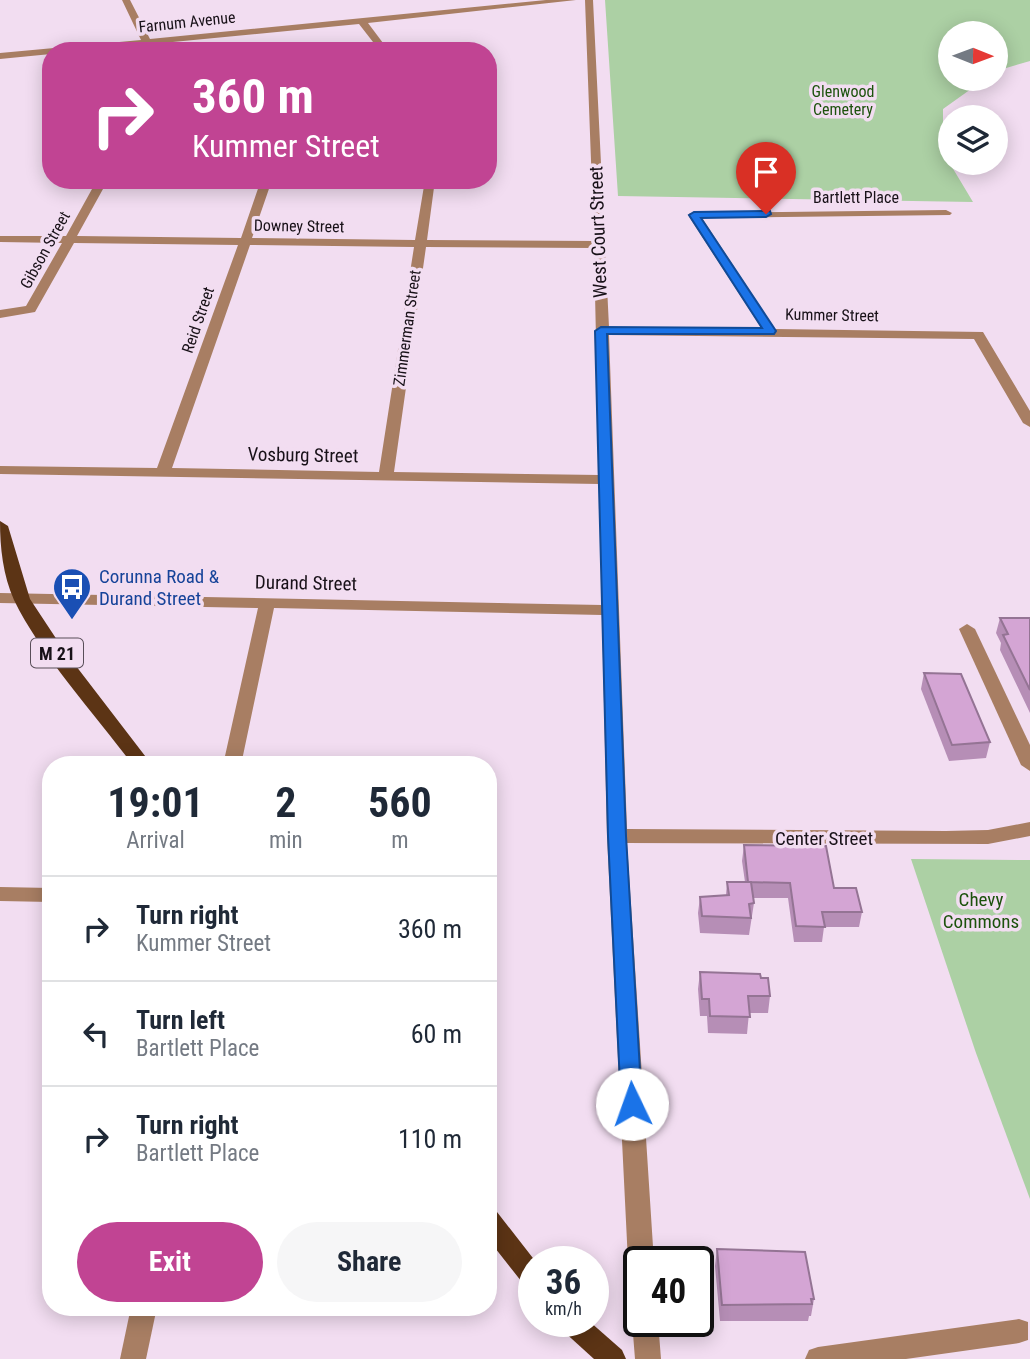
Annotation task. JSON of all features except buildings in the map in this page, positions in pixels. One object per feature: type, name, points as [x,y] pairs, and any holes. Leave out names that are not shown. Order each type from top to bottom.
[{"type":"main road","name":"M 21","points":[[0,526],[22,599],[56,652],[136,756]]},
{"type":"main road","points":[[497,1231],[518,1258]]},
{"type":"main road","points":[[588,1337],[612,1359]]},
{"type":"street","points":[[125,0],[147,42]]},
{"type":"street","name":"Farnum Avenue","points":[[182,42],[537,1],[572,0]]},
{"type":"street","name":"West Court Street","points":[[589,0],[617,836],[640,1246]]},
{"type":"street","points":[[362,20],[378,42]]},
{"type":"street","points":[[0,56],[42,52]]},
{"type":"street","name":"Gibson Street","points":[[0,314],[31,309],[98,189]]},
{"type":"street","name":"Reid Street","points":[[163,472],[264,189]]},
{"type":"street","name":"Zimmerman Street","points":[[386,475],[428,189]]},
{"type":"street","name":"Bartlett Place","points":[[770,331],[694,215],[946,213]]},
{"type":"street","name":"Downey Street","points":[[0,239],[598,245]]},
{"type":"street","name":"Kummer Street","points":[[601,331],[978,335],[1030,423]]},
{"type":"street","name":"Vosburg Street","points":[[0,470],[605,480]]},
{"type":"street","name":"Durand Street","points":[[0,598],[611,610]]},
{"type":"street","points":[[234,756],[267,603]]},
{"type":"street","points":[[967,629],[1030,765]]},
{"type":"street","name":"Center Street","points":[[617,836],[956,838],[988,837],[1030,829]]},
{"type":"street","points":[[0,894],[42,895]]},
{"type":"street","points":[[133,1359],[142,1316]]},
{"type":"street","points":[[818,1359],[1019,1331]]},
{"type":"street","points":[[646,1337],[648,1359]]},
{"type":"green space","name":"Glenwood Cemetery","points":[[605,0],[1030,0],[1030,61],[1008,67],[1008,21],[938,21],[938,91],[968,91],[949,105],[938,105],[938,175],[957,175],[973,202],[618,196]]},
{"type":"green space","name":"Chevy Commons","points":[[911,859],[1030,860],[1030,1199],[976,1053]]},
{"type":"place","name":"Corunna Road & Durand Street","points":[[72,621]]},
{"type":"route","points":[[632,1104],[617,836],[601,331],[770,331],[694,215],[766,214]]}]
